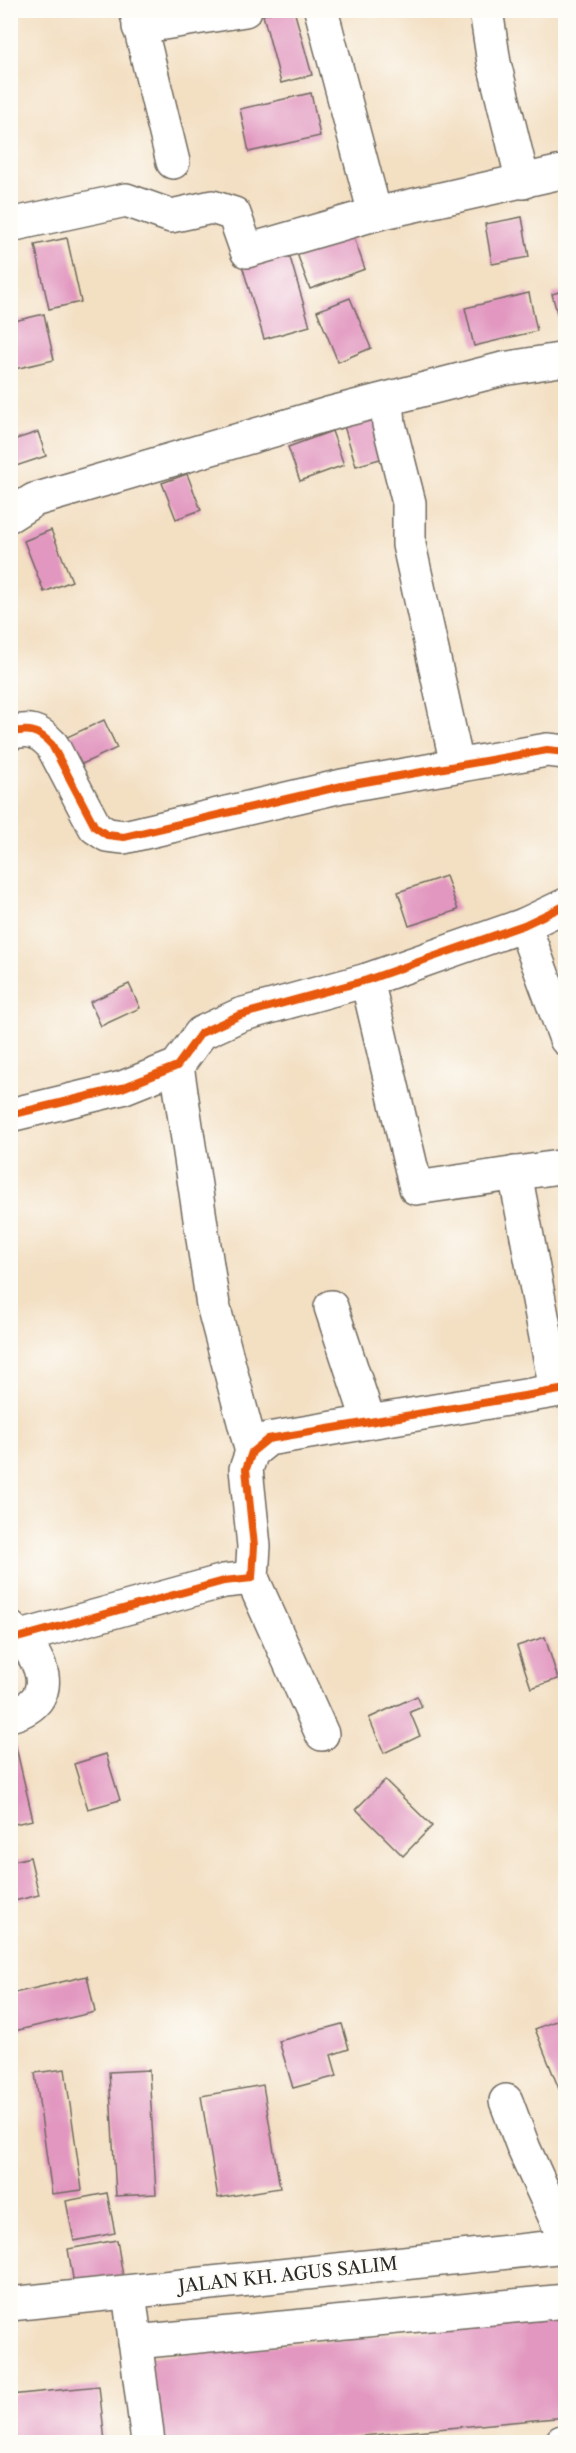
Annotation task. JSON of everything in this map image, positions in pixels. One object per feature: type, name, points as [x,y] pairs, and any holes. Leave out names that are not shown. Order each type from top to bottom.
[{"type":"street","points":[[173,162],[137,19],[245,10]]},
{"type":"street","points":[[321,10],[375,213]]},
{"type":"street","points":[[486,10],[494,63],[523,182]]},
{"type":"street","points":[[10,225],[126,200],[171,216],[212,207],[234,214],[247,250],[375,213],[566,171]]},
{"type":"street","points":[[10,515],[34,500],[328,414],[503,369],[566,358]]},
{"type":"street","points":[[387,400],[389,424],[409,503],[409,545],[457,765]]},
{"type":"street","points":[[10,733],[27,728],[42,734],[52,745],[95,827],[106,835],[124,837],[342,786],[547,750],[566,752]]},
{"type":"street","points":[[10,1115],[122,1088],[177,1066],[201,1033],[240,1015],[367,980],[524,925],[566,904]]},
{"type":"street","points":[[524,925],[566,1039]]},
{"type":"street","points":[[367,980],[416,1188],[566,1166]]},
{"type":"street","points":[[177,1066],[213,1305],[252,1452]]},
{"type":"street","points":[[322,1734],[252,1578],[254,1546],[246,1468],[252,1452],[267,1439],[561,1390],[515,1173]]},
{"type":"street","points":[[331,1307],[369,1422]]},
{"type":"street","points":[[10,1715],[35,1704],[42,1691],[43,1669],[16,1632],[224,1581],[252,1578]]},
{"type":"street","points":[[506,2101],[524,2149],[566,2241]]},
{"type":"street","name":"JALAN KH. AGUS SALIM","points":[[10,2304],[566,2246]]},
{"type":"street","points":[[129,2292],[148,2442]]},
{"type":"street","points":[[135,2342],[566,2301]]},
{"type":"building","points":[[280,10],[294,10],[312,75],[281,83],[263,15]]},
{"type":"building","points":[[311,93],[320,136],[249,152],[240,109]]},
{"type":"building","points":[[522,217],[529,257],[492,264],[485,224]]},
{"type":"building","points":[[351,229],[365,269],[310,289],[295,248]]},
{"type":"building","points":[[67,238],[81,302],[49,309],[35,245]]},
{"type":"building","points":[[287,247],[310,326],[264,339],[241,262]]},
{"type":"building","points":[[566,290],[566,343],[565,343],[552,294]]},
{"type":"building","points":[[529,293],[537,331],[474,346],[465,308]]},
{"type":"building","points":[[350,298],[371,348],[338,362],[317,311]]},
{"type":"building","points":[[44,314],[54,360],[10,370],[10,322]]},
{"type":"building","points":[[377,415],[390,456],[356,466],[344,426]]},
{"type":"building","points":[[332,431],[344,465],[300,481],[288,447]]},
{"type":"building","points":[[38,432],[46,456],[10,468],[10,441]]},
{"type":"building","points":[[187,474],[201,510],[176,519],[162,483]]},
{"type":"building","points":[[51,530],[72,581],[44,592],[24,541]]},
{"type":"building","points":[[104,720],[117,748],[80,765],[67,737]]},
{"type":"building","points":[[446,876],[458,910],[409,926],[398,892]]},
{"type":"building","points":[[129,984],[140,1008],[101,1026],[90,1002]]},
{"type":"building","points":[[545,1637],[558,1679],[531,1688],[517,1646]]},
{"type":"building","points":[[417,1696],[422,1707],[410,1712],[420,1736],[384,1753],[369,1718]]},
{"type":"building","points":[[13,1734],[33,1820],[10,1825],[10,1735]]},
{"type":"building","points":[[106,1754],[120,1800],[88,1809],[74,1764]]},
{"type":"building","points":[[385,1780],[432,1826],[403,1856],[356,1809]]},
{"type":"building","points":[[30,1857],[39,1895],[10,1902],[10,1862]]},
{"type":"building","points":[[87,1976],[95,2012],[10,2032],[10,1994]]},
{"type":"building","points":[[566,2017],[566,2104],[565,2104],[535,2029]]},
{"type":"building","points":[[342,2024],[349,2049],[331,2055],[337,2076],[293,2088],[279,2041]]},
{"type":"building","points":[[65,2069],[82,2190],[52,2194],[35,2073]]},
{"type":"building","points":[[149,2070],[156,2194],[116,2196],[109,2072]]},
{"type":"building","points":[[263,2085],[280,2188],[218,2198],[201,2096]]},
{"type":"building","points":[[107,2193],[115,2233],[74,2241],[66,2201]]},
{"type":"building","points":[[117,2240],[123,2276],[74,2284],[68,2249]]},
{"type":"building","points":[[566,2318],[566,2417],[299,2442],[158,2442],[150,2357]]},
{"type":"building","points":[[99,2386],[105,2442],[10,2442],[10,2395]]},
{"type":"cycle path","points":[[10,733],[33,732],[47,740],[52,745],[95,827],[107,835],[124,837],[342,786],[547,750],[566,752]]},
{"type":"cycle path","points":[[10,1115],[122,1088],[177,1066],[201,1033],[240,1015],[367,980],[524,925],[566,905]]},
{"type":"cycle path","points":[[21,1637],[224,1581],[252,1578],[254,1546],[246,1469],[252,1452],[268,1439],[566,1389]]}]
